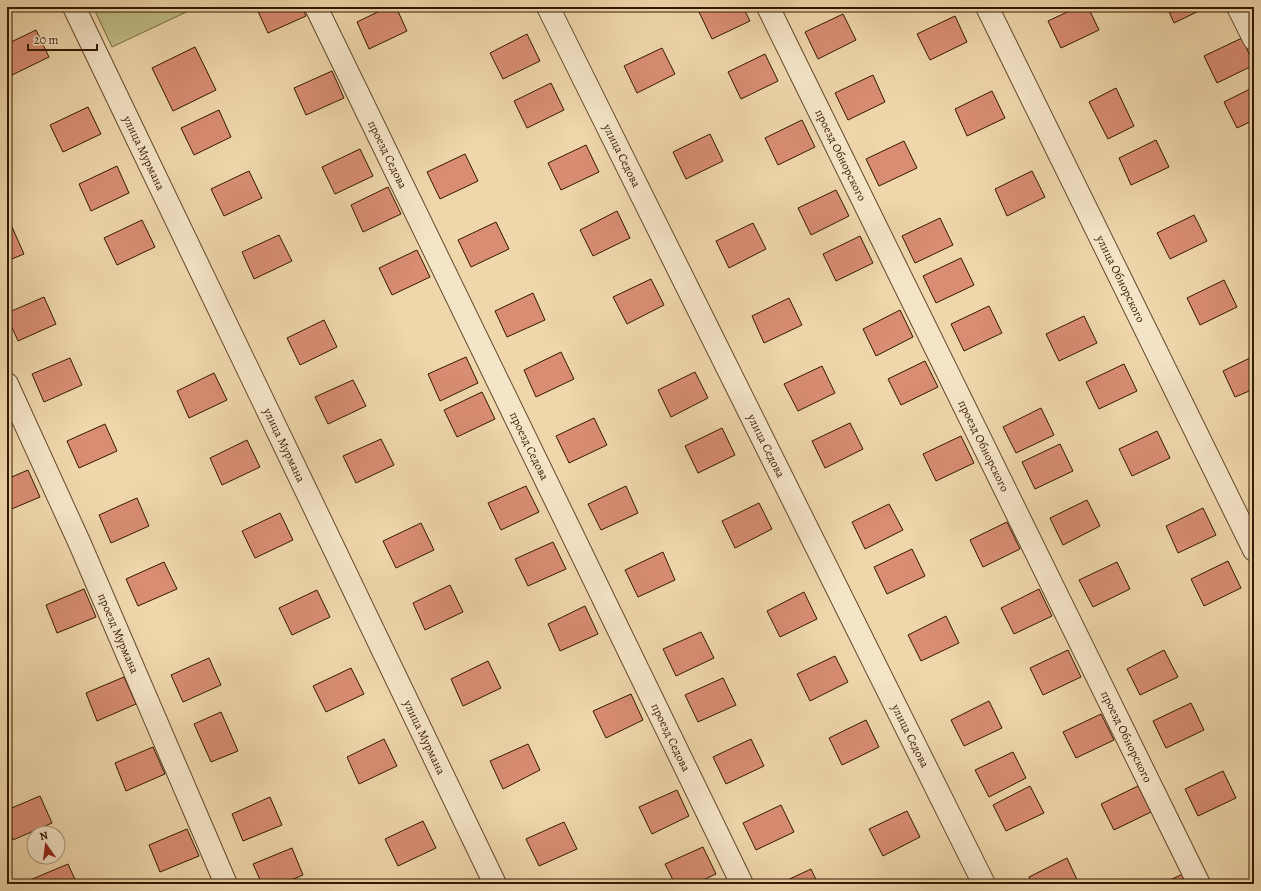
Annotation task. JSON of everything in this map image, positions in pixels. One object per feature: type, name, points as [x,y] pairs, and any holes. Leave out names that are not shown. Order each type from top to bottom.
[{"type":"street","name":"улица Мурмана","points":[[74,7],[495,884]]},
{"type":"street","name":"проезд Седова","points":[[316,7],[742,884]]},
{"type":"street","name":"улица Седова","points":[[548,7],[984,884]]},
{"type":"street","name":"проезд Обнорского","points":[[768,7],[1199,884]]},
{"type":"street","name":"улица Обнорского","points":[[987,7],[1254,550]]},
{"type":"street","points":[[1238,7],[1254,39]]},
{"type":"street","name":"проезд Мурмана","points":[[7,384],[83,552],[226,884]]},
{"type":"shaded area","points":[[93,7],[197,7],[112,47]]},
{"type":"building","points":[[256,7],[302,7],[306,16],[268,33]]},
{"type":"building","points":[[350,7],[364,7],[353,12]]},
{"type":"building","points":[[388,7],[396,7],[407,31],[369,49],[357,22]]},
{"type":"building","points":[[710,7],[743,7],[750,21],[712,39],[699,12]]},
{"type":"building","points":[[1078,7],[1088,7],[1099,30],[1061,48],[1048,21]]},
{"type":"building","points":[[1167,7],[1207,7],[1174,23]]},
{"type":"building","points":[[843,14],[856,40],[818,59],[805,32]]},
{"type":"building","points":[[955,16],[967,42],[930,60],[917,34]]},
{"type":"building","points":[[36,30],[49,57],[12,75],[7,65],[7,44]]},
{"type":"building","points":[[527,34],[540,61],[503,79],[490,53]]},
{"type":"building","points":[[1242,38],[1254,65],[1217,83],[1204,56]]},
{"type":"building","points":[[195,47],[216,90],[173,111],[152,68]]},
{"type":"building","points":[[662,48],[675,74],[637,93],[624,66]]},
{"type":"building","points":[[765,54],[778,81],[741,99],[728,72]]},
{"type":"building","points":[[332,71],[344,98],[306,115],[294,88]]},
{"type":"building","points":[[873,75],[885,102],[848,120],[835,93]]},
{"type":"building","points":[[551,83],[564,110],[527,128],[514,101]]},
{"type":"building","points":[[1254,87],[1254,120],[1237,128],[1224,102]]},
{"type":"building","points":[[1116,88],[1134,126],[1108,139],[1089,102]]},
{"type":"building","points":[[992,91],[1005,118],[967,136],[955,109]]},
{"type":"building","points":[[88,107],[101,134],[63,152],[50,125]]},
{"type":"building","points":[[219,110],[231,137],[194,155],[181,128]]},
{"type":"building","points":[[802,120],[815,147],[778,165],[765,138]]},
{"type":"building","points":[[710,134],[723,161],[686,179],[673,152]]},
{"type":"building","points":[[1156,140],[1169,167],[1131,185],[1119,158]]},
{"type":"building","points":[[904,141],[917,168],[879,186],[866,159]]},
{"type":"building","points":[[586,145],[599,172],[561,190],[548,163]]},
{"type":"building","points":[[360,149],[373,176],[335,194],[322,167]]},
{"type":"building","points":[[465,154],[478,181],[440,199],[427,172]]},
{"type":"building","points":[[117,166],[129,193],[91,211],[79,184]]},
{"type":"building","points":[[249,171],[262,198],[224,216],[211,189]]},
{"type":"building","points":[[1032,171],[1045,197],[1007,216],[995,189]]},
{"type":"building","points":[[388,187],[401,214],[363,232],[351,205]]},
{"type":"building","points":[[836,190],[849,216],[811,235],[798,208]]},
{"type":"building","points":[[617,211],[630,238],[593,256],[580,230]]},
{"type":"building","points":[[1194,215],[1207,241],[1170,259],[1157,233]]},
{"type":"building","points":[[940,218],[953,245],[915,263],[902,236]]},
{"type":"building","points":[[142,220],[155,247],[117,265],[104,238]]},
{"type":"building","points":[[496,222],[509,249],[471,267],[458,240]]},
{"type":"building","points":[[753,223],[766,249],[729,268],[716,241]]},
{"type":"building","points":[[12,227],[24,254],[7,261],[7,229]]},
{"type":"building","points":[[279,235],[292,261],[254,279],[242,252]]},
{"type":"building","points":[[860,236],[873,263],[836,281],[823,254]]},
{"type":"building","points":[[417,250],[430,277],[392,295],[379,268]]},
{"type":"building","points":[[961,258],[974,285],[936,303],[923,276]]},
{"type":"building","points":[[651,279],[664,305],[627,324],[613,297]]},
{"type":"building","points":[[1224,280],[1237,307],[1200,325],[1187,298]]},
{"type":"building","points":[[533,293],[545,320],[507,337],[495,311]]},
{"type":"building","points":[[44,297],[56,324],[18,341],[7,313]]},
{"type":"building","points":[[789,298],[802,325],[764,343],[752,316]]},
{"type":"building","points":[[989,306],[1002,333],[964,351],[951,324]]},
{"type":"building","points":[[900,310],[913,337],[876,356],[863,329]]},
{"type":"building","points":[[1084,316],[1097,343],[1059,361],[1046,334]]},
{"type":"building","points":[[324,320],[337,347],[300,365],[287,338]]},
{"type":"building","points":[[561,352],[574,379],[536,397],[524,370]]},
{"type":"building","points":[[1254,356],[1254,389],[1235,397],[1223,371]]},
{"type":"building","points":[[466,357],[478,383],[440,401],[428,374]]},
{"type":"building","points":[[70,358],[82,385],[44,402],[32,374]]},
{"type":"building","points":[[925,361],[938,387],[901,405],[888,379]]},
{"type":"building","points":[[1124,364],[1137,391],[1099,409],[1086,382]]},
{"type":"building","points":[[822,366],[835,393],[798,411],[784,384]]},
{"type":"building","points":[[695,372],[708,398],[671,417],[658,390]]},
{"type":"building","points":[[214,373],[227,400],[189,418],[177,391]]},
{"type":"building","points":[[353,380],[366,406],[328,424],[315,397]]},
{"type":"building","points":[[482,392],[495,419],[457,437],[444,410]]},
{"type":"building","points":[[1041,408],[1054,435],[1016,453],[1003,427]]},
{"type":"building","points":[[594,418],[607,445],[569,463],[556,436]]},
{"type":"building","points":[[850,423],[863,449],[825,468],[812,441]]},
{"type":"building","points":[[105,424],[117,451],[79,468],[67,441]]},
{"type":"building","points":[[722,428],[735,455],[698,473],[685,446]]},
{"type":"building","points":[[1157,431],[1170,458],[1132,476],[1119,449]]},
{"type":"building","points":[[961,436],[974,463],[936,481],[923,454]]},
{"type":"building","points":[[381,439],[394,465],[356,483],[343,456]]},
{"type":"building","points":[[247,440],[260,467],[222,485],[210,458]]},
{"type":"building","points":[[1060,444],[1073,471],[1035,489],[1022,462]]},
{"type":"building","points":[[28,470],[40,497],[7,511],[7,479]]},
{"type":"building","points":[[526,486],[539,512],[501,530],[488,503]]},
{"type":"building","points":[[626,486],[638,513],[601,530],[588,504]]},
{"type":"building","points":[[137,498],[149,526],[111,543],[99,515]]},
{"type":"building","points":[[1087,500],[1100,526],[1063,545],[1050,518]]},
{"type":"building","points":[[759,503],[772,529],[735,548],[722,521]]},
{"type":"building","points":[[889,504],[903,530],[865,549],[852,522]]},
{"type":"building","points":[[1203,508],[1216,535],[1178,553],[1166,526]]},
{"type":"building","points":[[280,513],[293,540],[255,558],[242,531]]},
{"type":"building","points":[[1007,522],[1020,549],[983,567],[970,540]]},
{"type":"building","points":[[421,523],[434,550],[396,568],[383,541]]},
{"type":"building","points":[[553,542],[566,569],[528,586],[515,559]]},
{"type":"building","points":[[912,549],[925,576],[887,594],[874,567]]},
{"type":"building","points":[[663,552],[675,580],[638,597],[625,570]]},
{"type":"building","points":[[1228,561],[1241,588],[1204,606],[1191,579]]},
{"type":"building","points":[[164,562],[177,589],[138,606],[126,579]]},
{"type":"building","points":[[1117,562],[1130,589],[1093,607],[1079,580]]},
{"type":"building","points":[[450,585],[463,612],[425,630],[413,603]]},
{"type":"building","points":[[84,589],[96,617],[57,633],[46,605]]},
{"type":"building","points":[[1039,589],[1052,616],[1014,634],[1001,608]]},
{"type":"building","points":[[317,590],[330,617],[292,635],[279,608]]},
{"type":"building","points":[[804,592],[817,619],[780,637],[767,611]]},
{"type":"building","points":[[585,606],[598,634],[560,651],[548,624]]},
{"type":"building","points":[[946,616],[959,643],[921,661],[908,635]]},
{"type":"building","points":[[701,632],[714,658],[676,676],[663,649]]},
{"type":"building","points":[[1068,650],[1081,677],[1043,695],[1030,668]]},
{"type":"building","points":[[1164,650],[1178,677],[1140,695],[1127,669]]},
{"type":"building","points":[[835,656],[848,682],[810,701],[797,674]]},
{"type":"building","points":[[209,658],[221,685],[183,702],[171,675]]},
{"type":"building","points":[[488,661],[501,688],[463,706],[451,679]]},
{"type":"building","points":[[351,668],[364,694],[326,712],[313,686]]},
{"type":"building","points":[[124,677],[136,704],[97,721],[86,693]]},
{"type":"building","points":[[723,678],[736,705],[698,722],[685,695]]},
{"type":"building","points":[[631,694],[643,720],[606,738],[593,711]]},
{"type":"building","points":[[989,701],[1002,728],[964,746],[951,720]]},
{"type":"building","points":[[1191,703],[1204,730],[1166,748],[1153,721]]},
{"type":"building","points":[[221,712],[238,751],[211,762],[194,724]]},
{"type":"building","points":[[1101,714],[1114,740],[1076,758],[1063,732]]},
{"type":"building","points":[[866,720],[879,747],[842,765],[829,738]]},
{"type":"building","points":[[384,739],[397,766],[359,784],[347,757]]},
{"type":"building","points":[[751,739],[764,766],[726,784],[713,757]]},
{"type":"building","points":[[528,744],[540,770],[503,789],[490,761]]},
{"type":"building","points":[[153,747],[165,774],[126,791],[115,763]]},
{"type":"building","points":[[1013,752],[1026,778],[989,797],[975,770]]},
{"type":"building","points":[[1223,771],[1236,798],[1198,816],[1185,789]]},
{"type":"building","points":[[1030,786],[1044,813],[1006,831],[993,805]]},
{"type":"building","points":[[1138,786],[1151,812],[1114,830],[1101,804]]},
{"type":"building","points":[[677,790],[689,816],[652,834],[639,807]]},
{"type":"building","points":[[40,796],[52,823],[47,825],[26,825],[26,834],[13,840],[7,824],[7,810]]},
{"type":"building","points":[[270,797],[282,825],[243,841],[232,814]]},
{"type":"building","points":[[781,805],[794,832],[756,850],[743,823]]},
{"type":"building","points":[[907,811],[920,837],[883,856],[869,829]]},
{"type":"building","points":[[423,821],[436,848],[398,866],[385,839]]},
{"type":"building","points":[[564,822],[577,849],[539,866],[526,839]]},
{"type":"building","points":[[187,829],[199,856],[160,872],[149,845]]},
{"type":"building","points":[[703,847],[716,874],[694,884],[675,884],[665,864]]},
{"type":"building","points":[[292,848],[303,875],[282,884],[262,884],[253,864]]},
{"type":"building","points":[[1067,858],[1079,884],[1033,884],[1029,877]]},
{"type":"building","points":[[68,864],[77,884],[31,884],[30,880]]},
{"type":"building","points":[[811,869],[818,884],[779,884]]},
{"type":"building","points":[[1183,874],[1188,884],[1161,884]]}]
